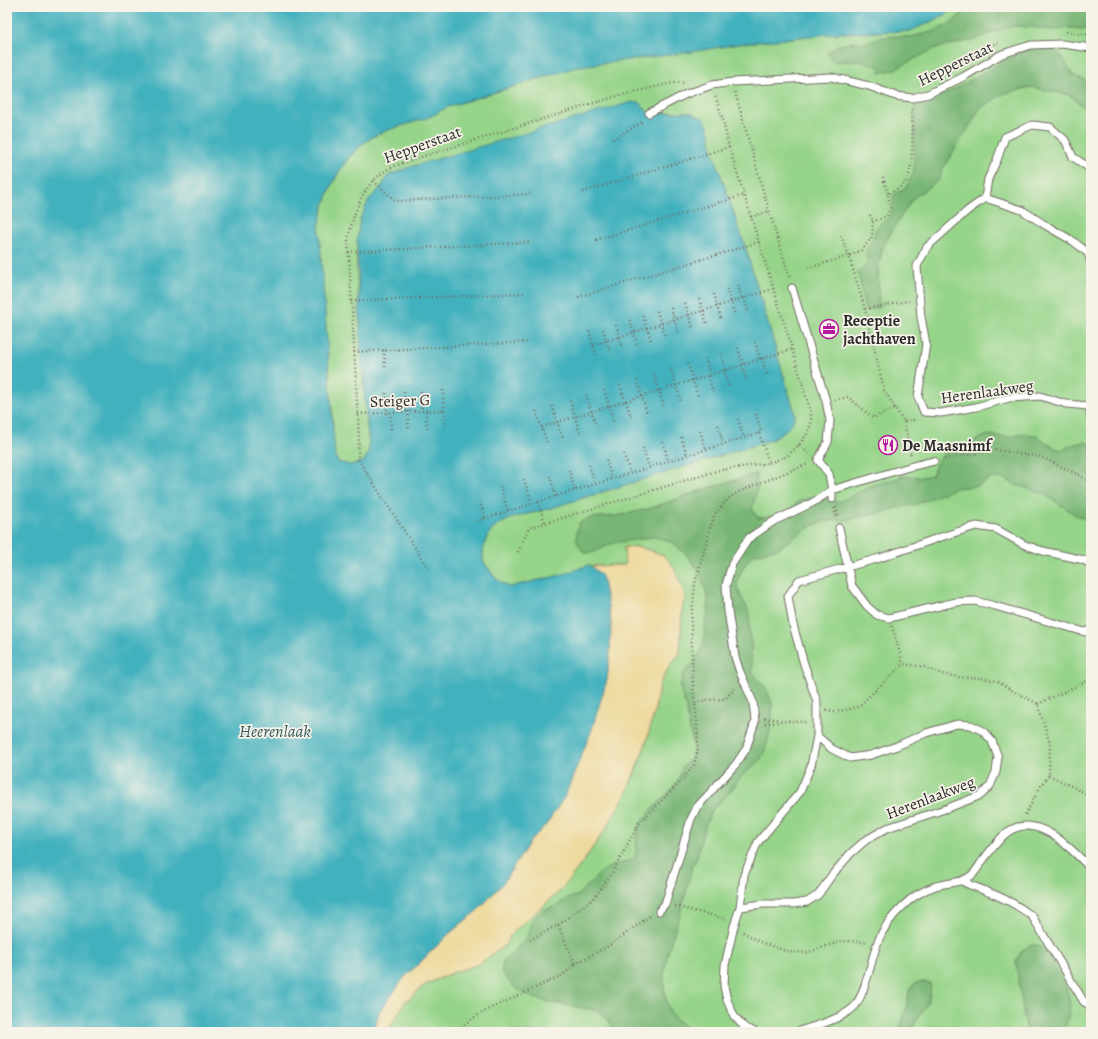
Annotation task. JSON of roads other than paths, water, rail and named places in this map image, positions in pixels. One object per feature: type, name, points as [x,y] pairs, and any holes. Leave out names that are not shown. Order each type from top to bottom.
[{"type":"lane","name":"Hepperstaat","points":[[648,116],[686,94],[712,84],[733,82],[831,77],[869,86],[896,96],[912,98],[928,94],[963,77],[1002,54],[1031,45],[1062,44],[1091,48]]},
{"type":"lane","points":[[1091,169],[1073,157],[1065,140],[1050,127],[1032,125],[1005,136],[988,179],[985,198],[1022,210],[1078,245],[1088,253],[1091,263]]},
{"type":"lane","name":"Herenlaakweg","points":[[985,198],[967,211],[927,247],[917,266],[919,300],[926,344],[918,397],[924,412],[941,413],[976,407],[1009,398],[1040,396],[1066,404],[1089,406]]},
{"type":"lane","points":[[792,288],[826,401],[830,421],[828,442],[818,460],[829,474],[832,500]]},
{"type":"lane","points":[[1091,396],[1089,406],[1091,419]]},
{"type":"lane","points":[[659,910],[665,904],[696,807],[736,764],[746,749],[755,722],[753,702],[735,657],[728,611],[726,584],[732,564],[749,538],[774,522],[812,503],[832,490],[934,461]]},
{"type":"lane","points":[[755,1032],[745,1028],[734,1016],[727,1000],[724,986],[725,965],[734,924],[740,907],[744,875],[758,842],[800,792],[811,766],[817,736],[817,702],[793,625],[788,596],[799,580],[880,558],[976,526],[996,529],[1025,545],[1043,551],[1084,560],[1091,565]]},
{"type":"lane","points":[[839,529],[852,586],[867,606],[877,615],[889,618],[956,602],[975,601],[1084,632],[1091,630]]},
{"type":"lane","name":"Herenlaakweg","points":[[740,907],[763,904],[793,904],[807,902],[818,895],[832,874],[851,853],[866,840],[887,828],[948,808],[981,795],[990,786],[996,772],[998,757],[992,741],[983,731],[971,725],[957,724],[926,733],[897,746],[871,755],[850,758],[832,750],[817,736]]},
{"type":"lane","points":[[797,1032],[839,1016],[854,1008],[864,989],[878,942],[891,919],[914,897],[934,887],[962,880],[973,874],[1004,835],[1023,825],[1039,827],[1075,852],[1091,869]]},
{"type":"lane","points":[[962,880],[971,886],[1020,907],[1032,916],[1084,1002],[1091,1006]]},
{"type":"water","name":"Heerenlaak","points":[[7,7],[957,7],[943,16],[910,31],[837,33],[738,44],[691,52],[580,66],[447,107],[422,120],[377,135],[371,138],[351,155],[336,177],[325,202],[319,228],[335,455],[338,462],[350,465],[363,462],[367,456],[369,448],[361,351],[357,240],[360,219],[369,200],[381,187],[389,175],[410,167],[632,102],[640,103],[649,113],[690,112],[704,119],[709,128],[713,152],[745,246],[795,414],[789,427],[771,440],[541,511],[516,517],[494,528],[489,535],[484,544],[483,561],[496,579],[509,587],[561,575],[589,565],[602,576],[611,622],[607,680],[591,732],[565,796],[546,825],[531,840],[503,883],[478,910],[450,933],[404,978],[379,1012],[374,1032],[7,1032]]},
{"type":"place","name":"Receptie jachthaven","points":[[829,329]]},
{"type":"place","name":"De Maasnimf","points":[[888,445]]}]
